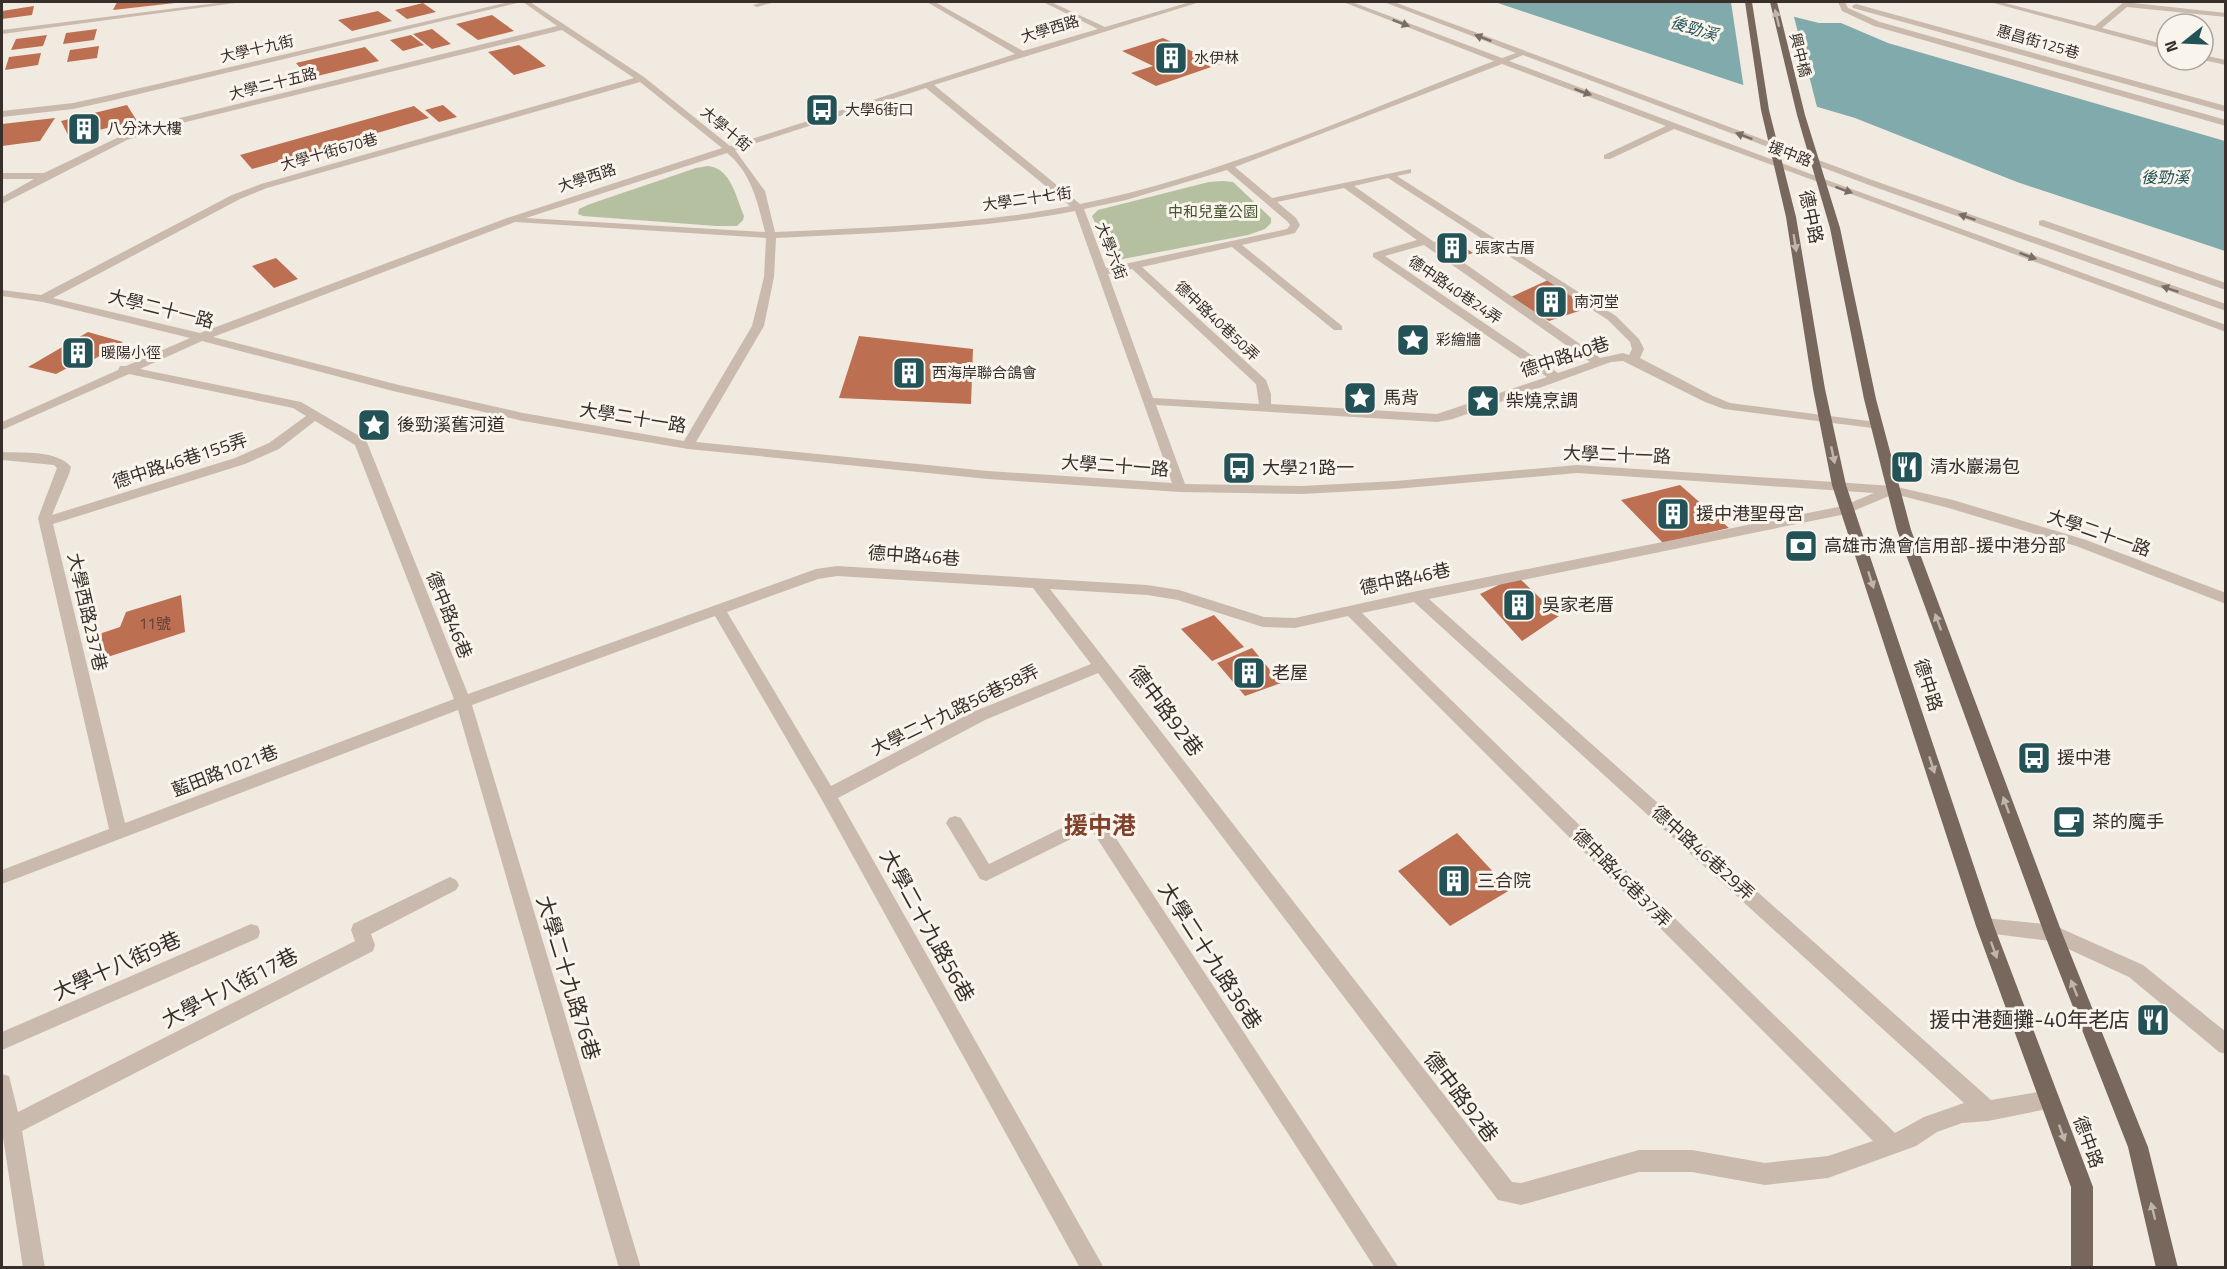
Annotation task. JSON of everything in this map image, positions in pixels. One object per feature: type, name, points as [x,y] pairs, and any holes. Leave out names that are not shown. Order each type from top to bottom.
[{"type":"main road","name":"德中路","points":[[1748,2],[1777,165],[1791,217],[1825,419],[1839,485],[1985,926],[2082,1187],[2082,1268]]},
{"type":"main road","name":"興中橋","points":[[1773,2],[1801,115]]},
{"type":"main road","name":"德中路","points":[[1801,115],[1834,228],[1876,426],[1904,530],[2053,933],[2138,1147],[2167,1268]]},
{"type":"street","points":[[2,32],[239,2]]},
{"type":"street","name":"大學十九街","points":[[2,114],[73,106],[110,98],[517,2]]},
{"type":"street","name":"大學十街","points":[[526,2],[641,79],[727,148],[744,164],[760,191],[771,236],[768,277],[758,326],[688,445]]},
{"type":"street","points":[[757,5],[771,2]]},
{"type":"street","points":[[930,2],[1022,54]]},
{"type":"street","points":[[1046,2],[1104,29]]},
{"type":"street","name":"大學西路","points":[[2,426],[124,369],[201,337],[511,220],[1022,54],[1197,2]]},
{"type":"street","name":"援中路","points":[[1346,2],[1777,165],[2226,329]]},
{"type":"street","name":"援中路","points":[[1388,2],[1816,163],[2226,308]]},
{"type":"street","points":[[1842,2],[1845,9],[1877,24],[2226,123]]},
{"type":"street","name":"惠昌街125巷","points":[[1842,2],[2226,109]]},
{"type":"street","points":[[1994,2],[2155,45]]},
{"type":"street","points":[[2097,29],[2127,3],[2226,15]]},
{"type":"street","name":"大學二十五路","points":[[2,201],[46,176],[124,138],[183,120],[564,27]]},
{"type":"street","name":"大學二十七街","points":[[511,220],[771,236],[925,227],[1038,215],[1122,198],[1228,166],[1522,53]]},
{"type":"street","name":"大學十街670巷","points":[[43,299],[236,197],[264,186],[641,79]]},
{"type":"street","name":"大學六街","points":[[928,85],[1079,208],[1180,488]]},
{"type":"street","points":[[1607,157],[1673,126]]},
{"type":"street","points":[[1103,272],[1291,231],[1295,225],[1292,220],[1228,166]]},
{"type":"street","points":[[1270,201],[1408,171]]},
{"type":"street","points":[[1389,175],[1612,318],[1635,341],[1638,349],[1634,359]]},
{"type":"street","points":[[2,176],[46,176]]},
{"type":"street","points":[[1346,185],[1599,363]]},
{"type":"street","points":[[2043,223],[2226,287]]},
{"type":"street","name":"德中路40巷24弄","points":[[1425,240],[1377,255],[1557,378]]},
{"type":"street","points":[[1235,244],[1338,328]]},
{"type":"street","name":"德中路40巷50弄","points":[[1134,265],[1262,383],[1265,407]]},
{"type":"street","name":"大學二十一路","points":[[2,293],[43,299],[397,388],[523,417],[688,445],[988,475],[1180,488],[1302,490],[1395,485],[1577,469],[1893,490],[2081,543],[2226,598]]},
{"type":"street","name":"德中路40巷","points":[[1150,401],[1437,418],[1449,416],[1599,363],[1623,357],[1634,359],[1709,399],[1728,406],[1876,426]]},
{"type":"street","name":"德中路46巷","points":[[124,369],[297,405],[361,443],[463,702],[816,574],[837,571],[1147,590],[1179,595],[1263,622],[1294,623],[1846,510],[1893,490]]},
{"type":"street","name":"德中路46巷155弄","points":[[46,522],[240,461],[274,446],[315,415]]},
{"type":"street","name":"大學西路237巷","points":[[2,456],[58,461],[64,467],[62,477],[46,508],[46,522],[118,832]]},
{"type":"street","name":"德中路92巷","points":[[1038,584],[1506,1192],[1521,1194],[1639,1161],[1692,1161],[1765,1174],[1828,1167],[1909,1139],[1931,1124],[1962,1113],[1988,1111],[2050,1100]]},
{"type":"street","name":"德中路46巷29弄","points":[[1417,596],[1988,1111]]},
{"type":"street","name":"大學二十九路56巷","points":[[718,609],[828,795],[1093,1268]]},
{"type":"street","name":"德中路46巷37弄","points":[[1351,611],[1892,1145]]},
{"type":"street","name":"大學二十九路56巷58弄","points":[[828,795],[979,716],[1101,666]]},
{"type":"street","name":"藍田路1021巷","points":[[2,877],[463,702]]},
{"type":"street","name":"大學二十九路76巷","points":[[463,702],[630,1268]]},
{"type":"street","name":"大學二十九路36巷","points":[[955,823],[986,874],[1094,819],[1388,1268]]},
{"type":"street","name":"大學十八街17巷","points":[[11,1126],[366,945],[360,930],[450,885]]},
{"type":"street","points":[[1985,926],[2053,933],[2136,971],[2226,1045]]},
{"type":"street","name":"大學十八街9巷","points":[[2,1041],[251,932]]},
{"type":"street","points":[[2,1083],[34,1268]]},
{"type":"green space","points":[[708,166],[722,172],[732,185],[744,216],[737,226],[578,214],[579,209],[590,204]]},
{"type":"green space","name":"中和兒童公園","points":[[1209,182],[1233,182],[1271,218],[1271,223],[1265,229],[1248,235],[1123,259],[1110,257],[1092,216],[1098,210]]},
{"type":"water","name":"後勁溪","points":[[1495,2],[1736,2],[1819,23],[1841,23],[1888,43],[2225,141],[2225,251],[2017,182],[1855,118],[1740,84]]},
{"type":"pier","points":[[1731,2],[1748,2],[1793,13],[1818,111],[1744,89]]},
{"type":"building","points":[[117,2],[175,2],[175,3],[113,10]]},
{"type":"building","points":[[423,3],[436,12],[407,19],[395,10]]},
{"type":"building","points":[[34,6],[32,15],[2,19],[2,11]]},
{"type":"building","points":[[378,11],[392,21],[352,31],[338,20]]},
{"type":"building","points":[[492,15],[514,31],[478,40],[456,24]]},
{"type":"building","points":[[97,29],[94,40],[63,44],[66,33]]},
{"type":"building","points":[[432,29],[451,44],[432,49],[413,34]]},
{"type":"building","points":[[47,35],[43,46],[11,50],[16,39]]},
{"type":"building","points":[[411,35],[424,45],[403,51],[390,40]]},
{"type":"building","name":"水伊林","points":[[1163,38],[1220,64],[1156,86],[1131,73],[1153,66],[1122,51]]},
{"type":"building","points":[[519,45],[546,66],[514,75],[488,52]]},
{"type":"building","points":[[99,46],[97,58],[67,62],[70,50]]},
{"type":"building","points":[[365,47],[379,61],[309,78],[296,63]]},
{"type":"building","points":[[41,53],[38,65],[5,70],[9,57]]},
{"type":"building","name":"八分沐大樓","points":[[127,105],[137,121],[69,137],[61,121]]},
{"type":"building","points":[[443,105],[457,117],[439,122],[425,110]]},
{"type":"building","points":[[414,106],[429,118],[252,169],[240,155]]},
{"type":"building","name":"八分沐大樓","points":[[55,118],[40,141],[2,146],[2,124]]},
{"type":"building","name":"張家古厝","points":[[1449,237],[1473,253],[1453,259],[1431,244]]},
{"type":"building","points":[[276,258],[298,279],[274,288],[252,266]]},
{"type":"building","name":"南河堂","points":[[1548,280],[1591,307],[1549,321],[1511,297]]},
{"type":"building","name":"暖陽小徑","points":[[88,332],[123,342],[81,367],[73,365],[56,374],[28,367]]},
{"type":"building","name":"西海岸聯合鴿會","points":[[859,336],[973,349],[971,404],[839,398]]},
{"type":"building","name":"援中港聖母宮","points":[[1680,485],[1729,528],[1663,543],[1621,500]]},
{"type":"building","name":"吳家老厝","points":[[1517,576],[1559,616],[1522,641],[1480,594]]},
{"type":"building","points":[[181,595],[185,632],[89,663],[102,633],[120,627],[126,612]]},
{"type":"building","name":"老屋","points":[[1214,615],[1244,647],[1212,661],[1181,629]]},
{"type":"building","name":"老屋","points":[[1252,648],[1281,683],[1245,696],[1217,663]]},
{"type":"building","name":"三合院","points":[[1457,833],[1510,890],[1450,926],[1398,871]]},
{"type":"place","name":"水伊林","points":[[1171,58]]},
{"type":"place","name":"大學6街口","points":[[822,110]]},
{"type":"place","name":"八分沐大樓","points":[[84,129]]},
{"type":"place","name":"張家古厝","points":[[1452,248]]},
{"type":"place","name":"南河堂","points":[[1551,302]]},
{"type":"place","name":"彩繪牆","points":[[1413,340]]},
{"type":"place","name":"暖陽小徑","points":[[78,353]]},
{"type":"place","name":"西海岸聯合鴿會","points":[[909,373]]},
{"type":"place","name":"馬背","points":[[1360,398]]},
{"type":"place","name":"柴燒烹調","points":[[1483,401]]},
{"type":"place","name":"後勁溪舊河道","points":[[374,425]]},
{"type":"place","name":"清水巖湯包","points":[[1907,467]]},
{"type":"place","name":"大學21路一","points":[[1239,468]]},
{"type":"place","name":"援中港聖母宮","points":[[1673,514]]},
{"type":"place","name":"高雄市漁會信用部-援中港分部","points":[[1801,546]]},
{"type":"place","name":"吳家老厝","points":[[1519,605]]},
{"type":"place","name":"老屋","points":[[1249,673]]},
{"type":"place","name":"援中港","points":[[2034,758]]},
{"type":"place","name":"茶的魔手","points":[[2069,822]]},
{"type":"place","name":"三合院","points":[[1454,881]]},
{"type":"place","name":"援中港麵攤-40年老店","points":[[2153,1020]]},
{"type":"district","name":"援中港","points":[[1100,826]]}]
